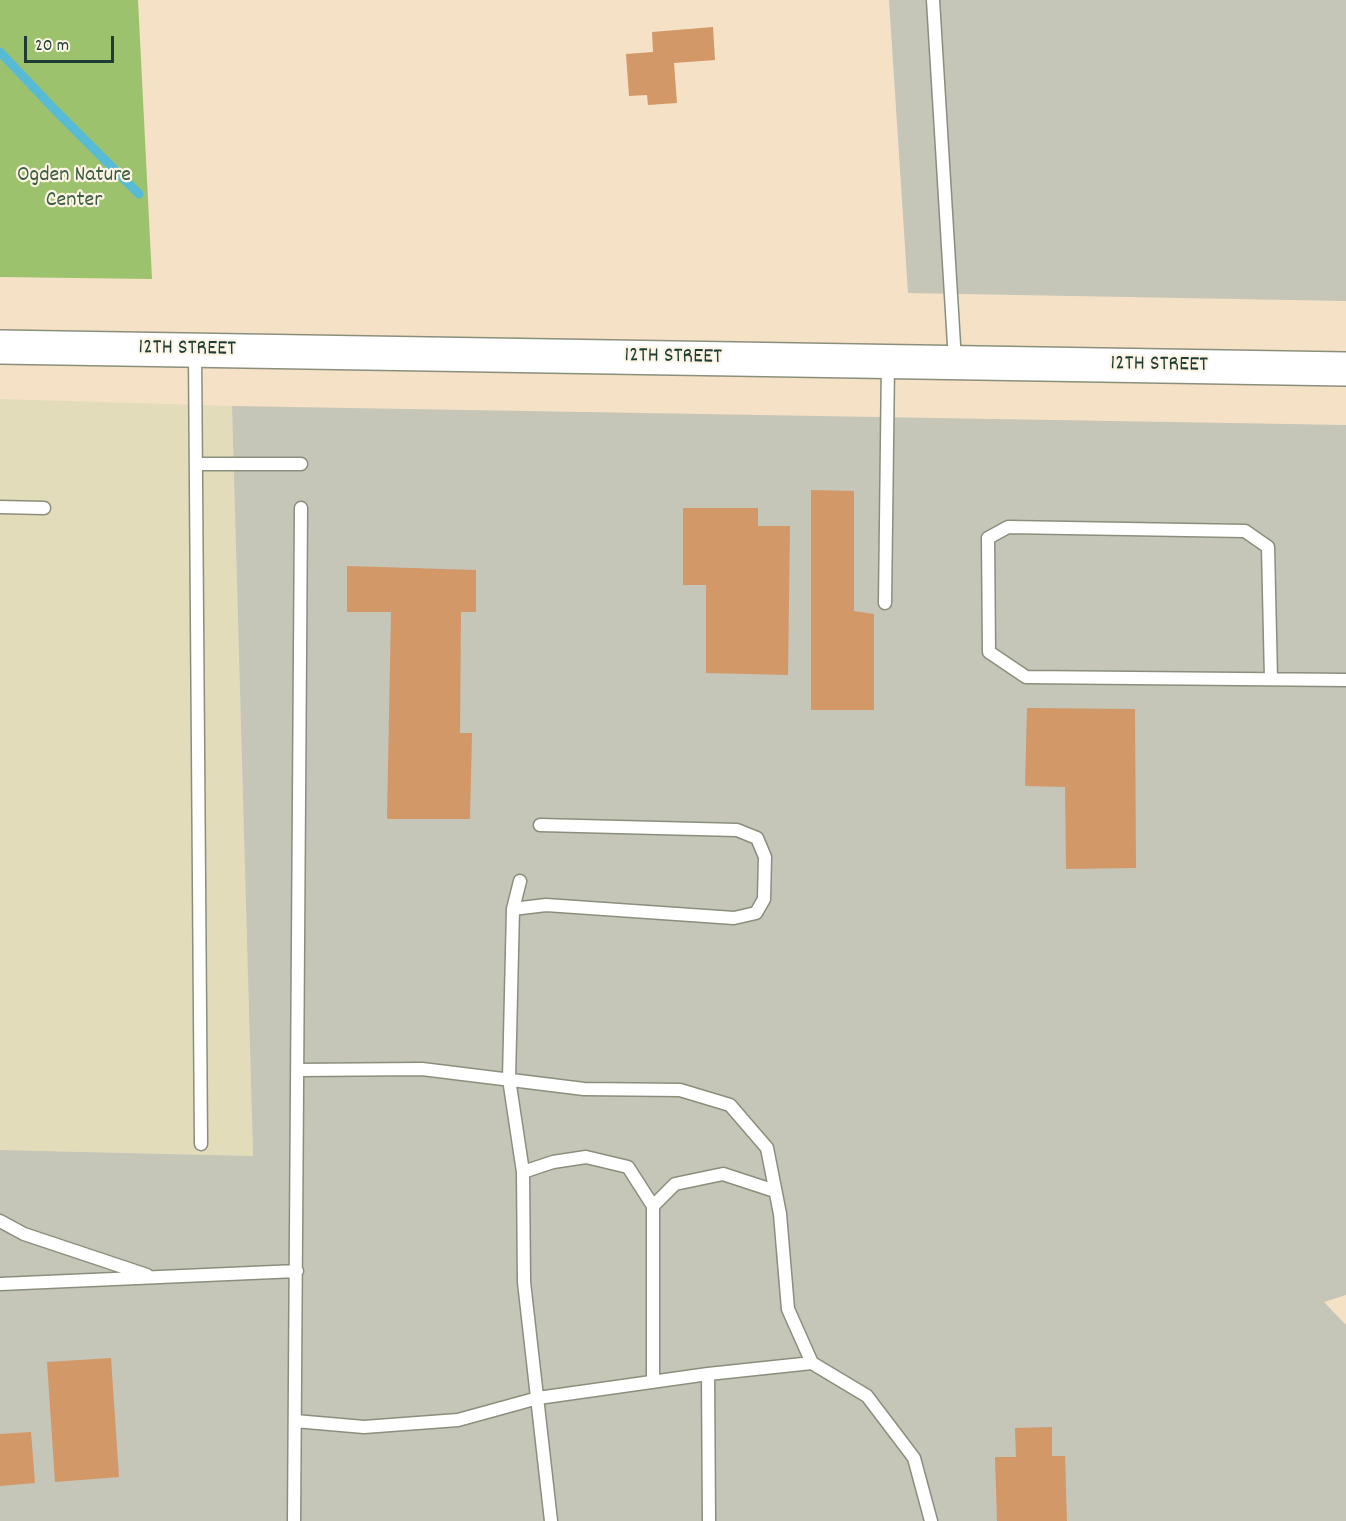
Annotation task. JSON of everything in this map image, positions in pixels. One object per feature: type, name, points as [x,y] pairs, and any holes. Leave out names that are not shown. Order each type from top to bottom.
[{"type":"main road","name":"12TH STREET","points":[[0,347],[1346,369]]},
{"type":"lane","points":[[933,0],[955,363]]},
{"type":"lane","points":[[195,350],[201,1144]]},
{"type":"lane","points":[[885,603],[888,362]]},
{"type":"lane","points":[[197,465],[301,465]]},
{"type":"lane","points":[[0,507],[44,508]]},
{"type":"lane","points":[[294,1521],[301,508]]},
{"type":"lane","points":[[1271,679],[1268,547],[1245,531],[1008,527],[988,538],[990,652],[1026,677],[1346,680]]},
{"type":"lane","points":[[513,909],[546,905],[734,918],[756,913],[764,899],[765,857],[757,838],[736,830],[540,825]]},
{"type":"lane","points":[[520,881],[513,909],[509,1079],[523,1172],[524,1282],[551,1521]]},
{"type":"lane","points":[[298,1070],[422,1069],[584,1089],[680,1090],[730,1105],[767,1148],[780,1214],[788,1309],[812,1363],[867,1396],[908,1450],[914,1458],[931,1521]]},
{"type":"lane","points":[[523,1172],[553,1162],[586,1157],[628,1167],[653,1206],[653,1382]]},
{"type":"lane","points":[[653,1206],[675,1184],[723,1174],[775,1191]]},
{"type":"lane","points":[[0,1221],[24,1234],[154,1277]]},
{"type":"lane","points":[[0,1284],[297,1271]]},
{"type":"lane","points":[[295,1421],[364,1427],[458,1420],[538,1398],[708,1374],[812,1363]]},
{"type":"lane","points":[[708,1374],[709,1521]]},
{"type":"shaded area","points":[[889,0],[1346,0],[1346,301],[908,293]]},
{"type":"shaded area","points":[[0,399],[232,406],[253,1156],[0,1150]]},
{"type":"shaded area","points":[[232,406],[1346,425],[1346,1295],[1324,1302],[1346,1325],[1346,1521],[0,1521],[0,1150],[253,1156]]},
{"type":"green space","name":"Ogden Nature Center","points":[[0,0],[138,0],[152,279],[0,277]]},
{"type":"building","points":[[713,27],[715,60],[674,63],[677,103],[648,105],[647,95],[629,96],[626,54],[653,52],[652,32]]},
{"type":"building","points":[[811,490],[854,491],[854,611],[874,614],[874,710],[811,710]]},
{"type":"building","points":[[683,508],[758,508],[758,526],[790,526],[788,675],[706,673],[706,585],[683,585]]},
{"type":"building","points":[[347,566],[476,570],[476,612],[461,612],[460,733],[472,733],[470,819],[387,819],[391,612],[347,612]]},
{"type":"building","points":[[1027,708],[1135,709],[1136,868],[1066,869],[1065,787],[1025,786]]},
{"type":"building","points":[[111,1358],[119,1477],[55,1482],[47,1362]]},
{"type":"building","points":[[1052,1427],[1052,1456],[1065,1456],[1067,1521],[997,1521],[995,1457],[1016,1457],[1015,1428]]},
{"type":"building","points":[[31,1432],[35,1483],[0,1486],[0,1434]]},
{"type":"waterway","points":[[0,52],[139,194]]}]
